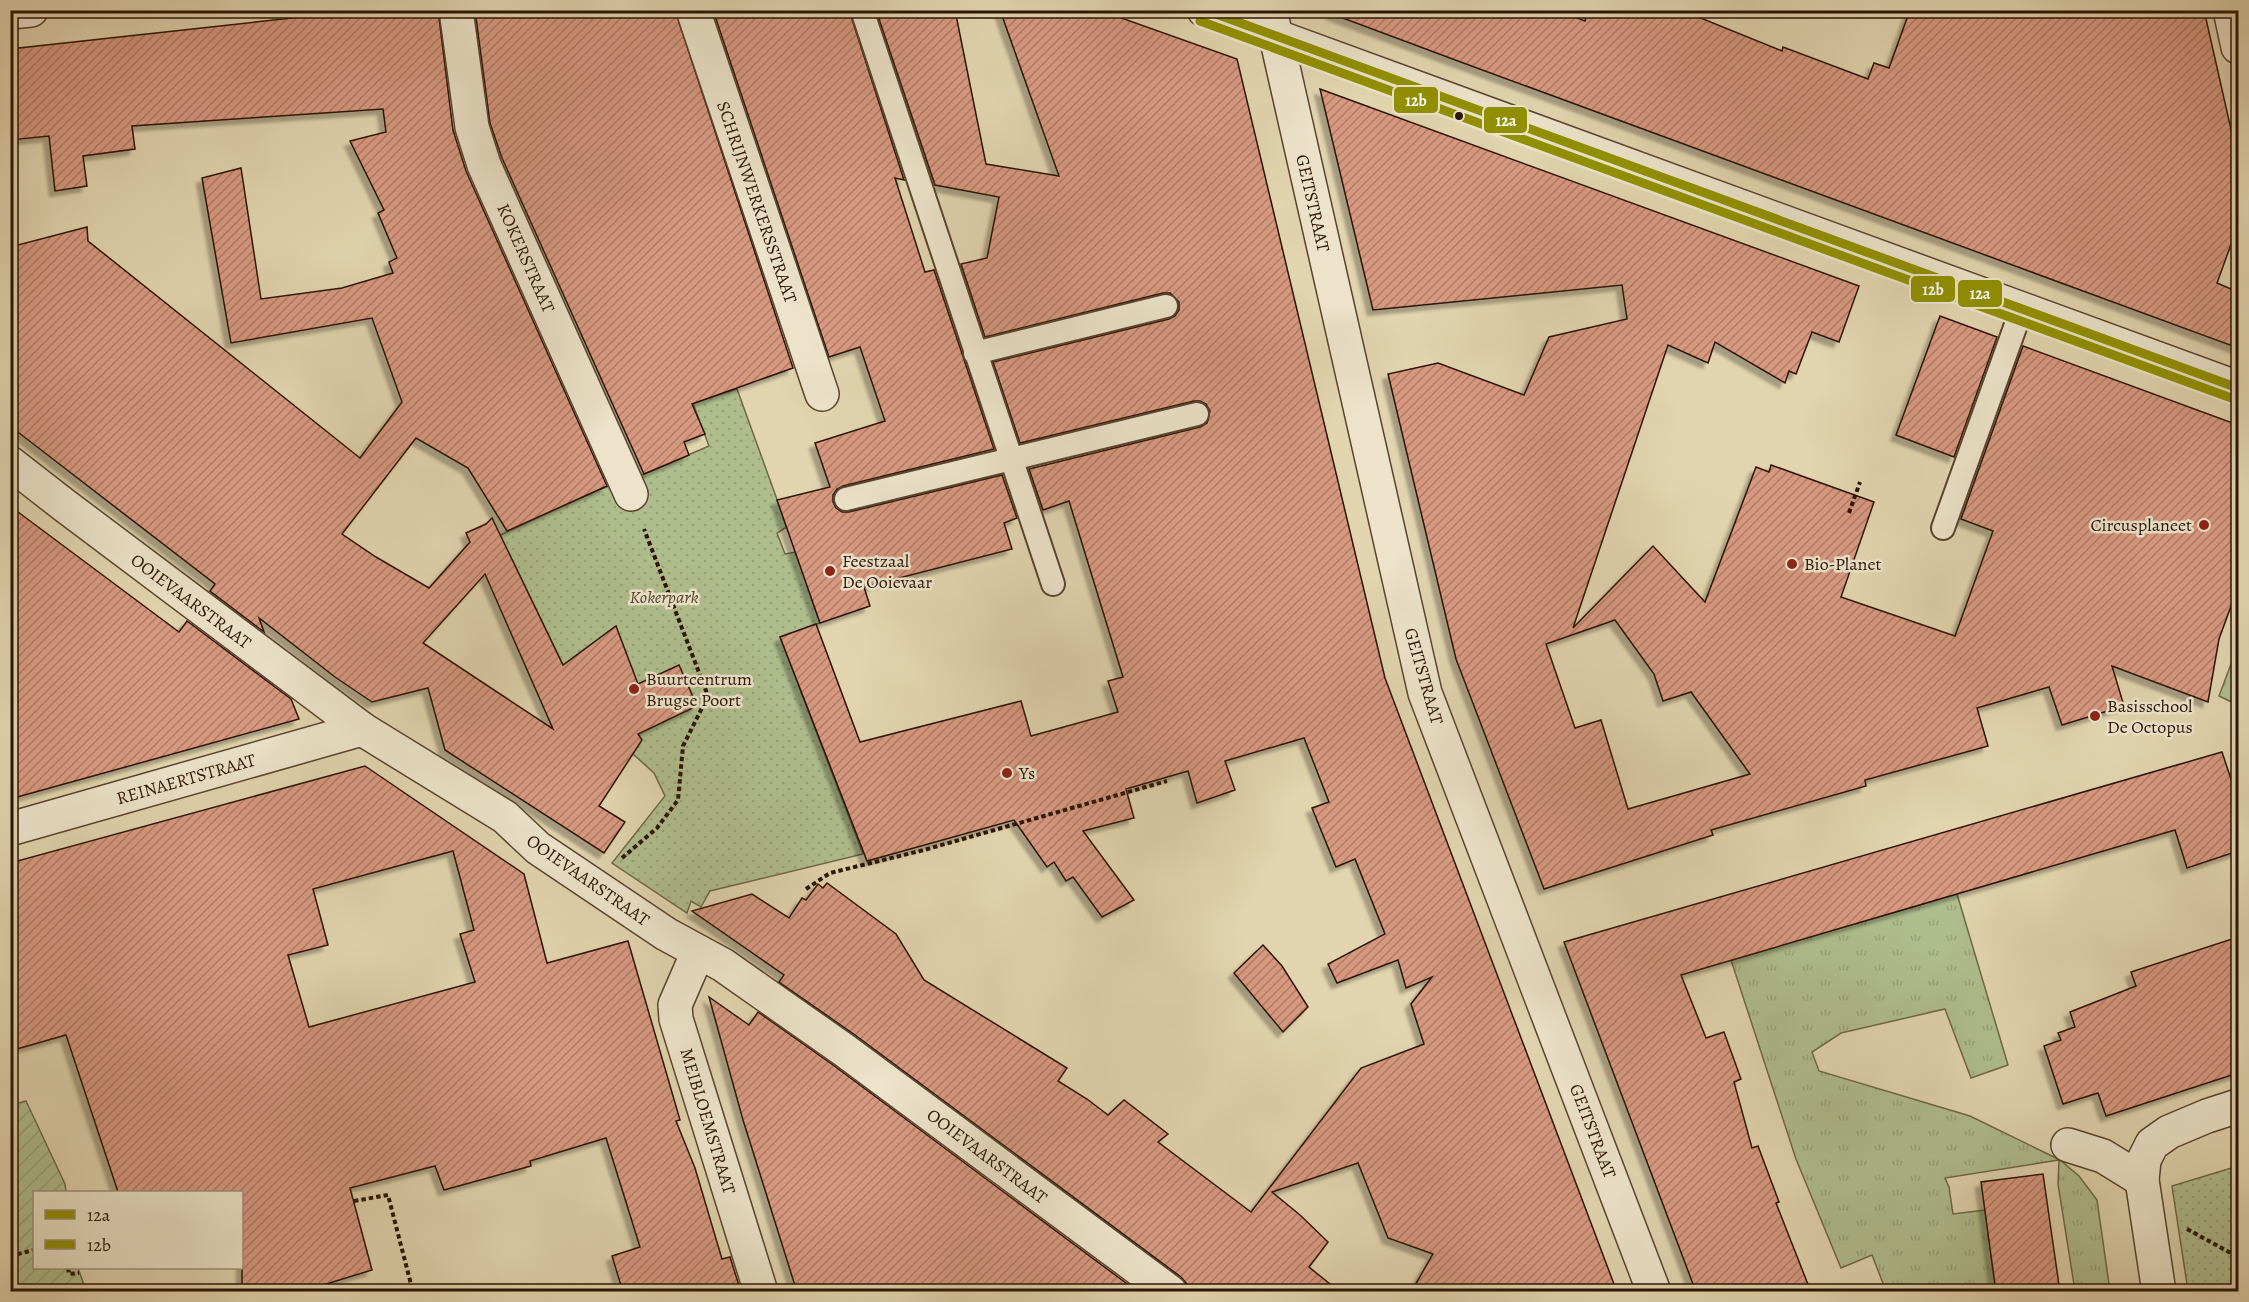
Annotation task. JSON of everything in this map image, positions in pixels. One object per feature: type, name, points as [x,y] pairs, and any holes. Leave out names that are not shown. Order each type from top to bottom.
[{"type":"street","points":[[10,12],[31,10]]},
{"type":"street","name":"KOKERSTRAAT","points":[[456,10],[472,127],[484,165],[631,494]]},
{"type":"street","name":"SCHRIJNWERKERSSTRAAT","points":[[693,10],[822,394]]},
{"type":"street","points":[[1204,10],[1273,23],[2238,388]]},
{"type":"street","points":[[2230,10],[2238,47]]},
{"type":"street","name":"GEITSTRAAT","points":[[1273,23],[1425,693],[1654,1292]]},
{"type":"street","name":"OOIEVAARSTRAAT","points":[[10,463],[362,729],[505,817],[538,848],[666,934],[723,965],[844,1050],[1170,1292]]},
{"type":"street","name":"REINAERTSTRAAT","points":[[10,829],[362,729]]},
{"type":"street","name":"MEIBLOEMSTRAAT","points":[[698,952],[675,1005],[676,1019],[761,1292]]},
{"type":"street","points":[[2159,1292],[2144,1193],[2144,1160],[2152,1144],[2169,1132],[2238,1106]]},
{"type":"street","points":[[2068,1145],[2103,1156],[2144,1193]]},
{"type":"lane","points":[[862,10],[1053,584]]},
{"type":"lane","points":[[975,354],[1166,306]]},
{"type":"lane","points":[[1942,528],[2022,308]]},
{"type":"lane","points":[[846,499],[1197,414]]},
{"type":"path","points":[[1849,513],[1860,482]]},
{"type":"path","points":[[598,888],[613,866],[657,828],[678,800],[683,746],[708,696],[631,494]]},
{"type":"path","points":[[806,889],[830,873],[924,850],[1167,781]]},
{"type":"path","points":[[2144,1193],[2238,1257]]},
{"type":"path","points":[[354,1201],[388,1195],[413,1292]]},
{"type":"path","points":[[10,1256],[33,1250]]},
{"type":"path","points":[[68,1269],[69,1274],[79,1273]]},
{"type":"green space","name":"Kokerpark","points":[[737,389],[787,527],[777,533],[785,554],[796,552],[820,623],[780,637],[863,854],[710,891],[701,907],[691,901],[687,913],[612,863],[665,796],[654,773],[624,746],[563,665],[500,535],[598,490],[644,474],[709,446],[693,403]]},
{"type":"green space","points":[[2238,649],[2238,705],[2219,696]]},
{"type":"green space","points":[[1957,894],[2008,1065],[1971,1078],[1945,1009],[1841,1033],[1812,1052],[1819,1071],[1970,1116],[2060,1160],[2079,1176],[2097,1200],[2110,1291],[2075,1291],[2058,1184],[2059,1160],[1945,1178],[1949,1187],[1953,1214],[1985,1210],[1996,1291],[1886,1291],[1872,1255],[1841,1268],[1796,1159],[1731,960]]},
{"type":"green space","points":[[26,1101],[65,1184],[66,1191],[33,1191],[33,1269],[78,1269],[84,1285],[58,1291],[11,1291],[11,1105]]},
{"type":"green space","points":[[2238,1166],[2238,1291],[2188,1291],[2172,1186]]},
{"type":"building","points":[[365,10],[438,10],[453,130],[466,171],[607,486],[507,531],[468,468],[416,438],[342,534],[429,588],[470,542],[466,533],[486,524],[492,518],[563,665],[616,626],[638,684],[679,665],[697,706],[638,734],[642,740],[599,806],[625,822],[604,853],[445,750],[428,688],[372,702],[335,677],[259,618],[264,632],[210,591],[215,584],[10,426],[10,247],[87,227],[88,241],[360,458],[402,402],[372,318],[231,343],[202,178],[241,168],[261,299],[342,288],[393,273],[389,262],[397,258],[378,213],[384,210],[350,141],[386,132],[383,109],[132,126],[135,149],[83,156],[87,186],[55,191],[49,136],[10,140],[10,49]],"holes":[[[485,574],[553,729],[423,643]]]},
{"type":"building","points":[[475,10],[675,10],[793,368],[692,404],[705,434],[684,442],[689,455],[644,474],[502,158],[490,123]]},
{"type":"building","points":[[713,10],[849,10],[904,180],[895,178],[925,272],[934,270],[994,449],[843,486],[833,495],[836,508],[842,512],[849,512],[1002,475],[1017,518],[1004,523],[1012,549],[864,587],[870,606],[820,623],[777,500],[830,487],[815,443],[885,421],[860,347],[829,357]]},
{"type":"building","points":[[876,10],[955,10],[986,164],[1059,176],[1000,10],[1099,10],[1237,59],[1385,678],[1617,1292],[1411,1292],[1433,1254],[1388,1238],[1358,1163],[1272,1192],[1328,1242],[1309,1267],[1340,1292],[1188,1292],[1187,1284],[1181,1277],[855,1035],[779,982],[784,975],[692,911],[752,894],[789,918],[802,898],[806,900],[818,884],[823,888],[827,883],[896,934],[924,980],[1067,1068],[1058,1081],[1108,1115],[1124,1100],[1168,1134],[1158,1142],[1251,1212],[1361,1068],[1424,1044],[1411,1004],[1432,977],[1406,988],[1398,960],[1337,983],[1328,964],[1385,934],[1355,859],[1336,867],[1312,808],[1329,802],[1304,738],[1225,761],[1235,790],[1197,803],[1188,771],[1126,789],[1134,818],[1083,831],[1134,900],[1102,917],[1073,877],[1066,881],[1054,862],[1047,867],[1014,820],[867,861],[780,637],[816,624],[860,742],[1021,701],[1031,736],[1118,712],[1108,681],[1123,677],[1069,501],[1043,510],[1029,469],[1200,427],[1207,423],[1210,411],[1206,404],[1194,401],[1020,443],[993,362],[1169,319],[1179,310],[1179,302],[1170,293],[1163,293],[985,337],[961,264],[987,258],[999,197],[935,185]]},
{"type":"building","points":[[1333,10],[1557,10],[1585,21],[1589,10],[1681,10],[1782,51],[1783,47],[1868,79],[1874,63],[1889,68],[1910,10],[2204,10],[2238,160],[2238,238],[2233,239],[2217,283],[2238,292],[2238,348],[1332,14]]},
{"type":"building","points":[[1320,89],[1859,286],[1839,342],[1812,332],[1796,374],[1789,371],[1785,383],[1715,342],[1708,363],[1668,345],[1573,628],[1653,546],[1705,602],[1756,467],[1769,472],[1771,465],[1874,502],[1841,597],[1955,636],[1993,531],[1961,519],[2023,346],[2238,425],[2238,587],[2219,639],[2208,702],[2112,666],[2124,706],[2062,725],[2049,687],[1977,708],[1988,746],[1865,780],[1866,786],[1711,830],[1713,835],[1544,889],[1456,659],[1388,374],[1438,363],[1524,395],[1549,337],[1627,319],[1622,285],[1373,310]],"holes":[[[1615,620],[1654,674],[1663,701],[1691,692],[1750,774],[1628,809],[1601,720],[1575,728],[1546,644]]]},
{"type":"building","points":[[1940,316],[1997,337],[1954,457],[1896,435]]},
{"type":"building","points":[[10,506],[179,632],[187,621],[291,699],[299,719],[10,799]]},
{"type":"building","points":[[2222,752],[2231,779],[2238,777],[2238,851],[2187,868],[2175,830],[1681,975],[1706,1038],[1724,1032],[1741,1079],[1734,1082],[1752,1148],[1758,1146],[1779,1202],[1776,1203],[1811,1292],[1696,1292],[1564,942]]},
{"type":"building","points":[[365,766],[524,874],[547,963],[628,941],[680,1120],[676,1121],[695,1168],[722,1259],[730,1257],[741,1292],[623,1292],[612,1256],[640,1247],[606,1138],[530,1161],[531,1166],[444,1190],[435,1166],[350,1188],[372,1270],[300,1292],[242,1292],[243,1191],[118,1191],[66,1035],[10,1051],[10,863]],"holes":[[[453,851],[474,930],[460,934],[475,982],[309,1027],[288,955],[328,945],[313,889]]]},
{"type":"building","points":[[2238,937],[2238,1073],[2106,1116],[2098,1093],[2063,1104],[2044,1046],[2061,1040],[2058,1033],[2075,1027],[2070,1012],[2136,986],[2131,972]]},
{"type":"building","points":[[1263,945],[1282,966],[1308,1007],[1283,1032],[1234,973]]},
{"type":"building","points":[[709,997],[749,1025],[758,1012],[833,1065],[1138,1292],[797,1292],[743,1120]]},
{"type":"building","points":[[2043,1174],[2060,1292],[1996,1292],[1981,1182]]},
{"type":"transit line","name":"12a","points":[[1205,10],[2238,388]]},
{"type":"transit line","name":"12b","points":[[1200,21],[2234,399]]},
{"type":"place","name":"Circusplaneet","points":[[2204,525]]},
{"type":"place","name":"Bio-Planet","points":[[1792,564]]},
{"type":"place","name":"Feestzaal De Ooievaar","points":[[830,571]]},
{"type":"place","name":"Buurtcentrum Brugse Poort","points":[[634,689]]},
{"type":"place","name":"Basisschool De Octopus","points":[[2095,716]]},
{"type":"place","name":"Ys","points":[[1007,773]]}]
